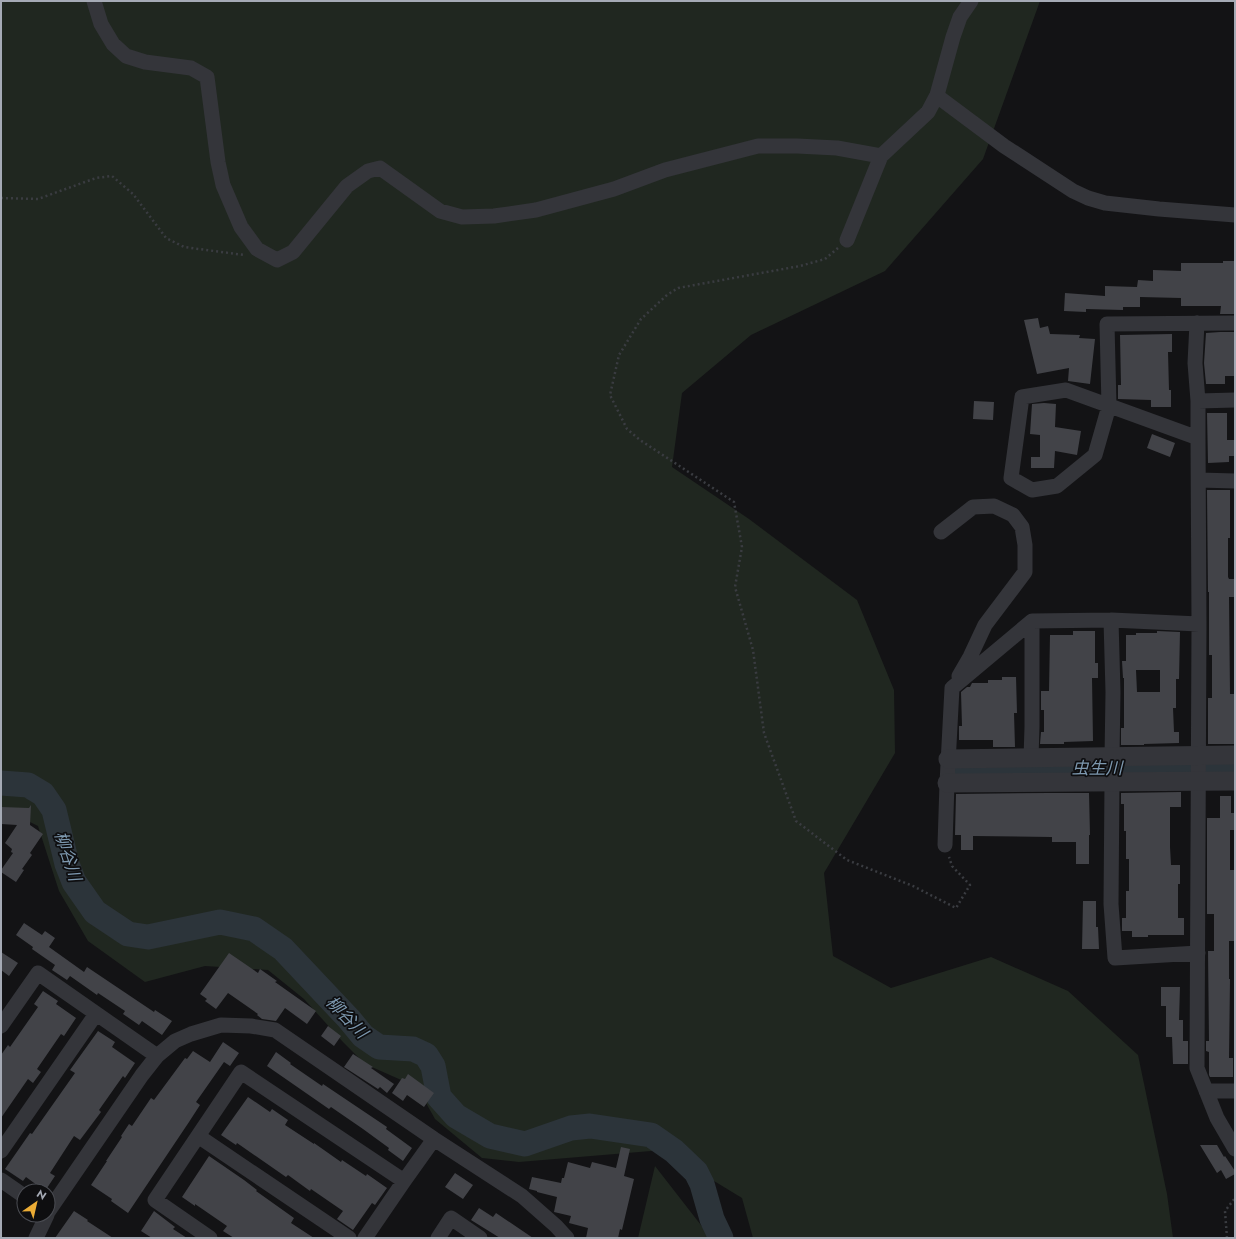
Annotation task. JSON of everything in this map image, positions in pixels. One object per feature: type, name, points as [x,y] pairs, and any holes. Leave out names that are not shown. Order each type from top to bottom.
[{"type":"street","points":[[94,1],[101,24],[113,44],[126,56],[145,62],[191,68],[207,77],[218,162],[223,185],[241,227],[257,249],[277,260],[293,252],[347,186],[368,171],[380,168],[440,211],[462,216],[494,216],[544,208],[614,189],[666,170],[758,146],[837,148],[880,156]]},
{"type":"street","points":[[847,240],[880,156],[928,112],[937,96],[960,16],[971,1]]},
{"type":"street","points":[[937,96],[1010,150],[1073,191],[1088,198],[1105,203],[1235,215]]},
{"type":"street","points":[[1196,323],[1195,363],[1198,401],[1200,624],[1197,1068],[1217,1118],[1235,1149]]},
{"type":"street","points":[[1198,438],[1109,406],[1066,390],[1022,397],[1011,478],[1032,490],[1057,486],[1095,455],[1109,406],[1107,324],[1235,323]]},
{"type":"street","points":[[1198,401],[1235,400]]},
{"type":"street","points":[[1199,480],[1235,481]]},
{"type":"street","points":[[941,532],[973,507],[994,506],[1013,515],[1022,527],[1025,545],[1025,572],[985,625],[970,657],[952,688],[945,845]]},
{"type":"street","points":[[952,688],[1032,621],[1111,620],[1200,624]]},
{"type":"street","points":[[1111,620],[1113,692],[1112,757]]},
{"type":"street","points":[[1030,758],[1032,727],[1032,621]]},
{"type":"street","points":[[948,759],[1235,755]]},
{"type":"street","points":[[947,783],[1235,781]]},
{"type":"street","points":[[1112,782],[1111,904],[1115,958],[1198,953]]},
{"type":"street","points":[[1,1026],[38,973],[157,1056]]},
{"type":"street","points":[[1,1151],[96,1014]]},
{"type":"street","points":[[56,1200],[142,1074],[157,1056],[175,1041],[191,1034],[221,1025],[251,1026],[275,1030],[434,1139],[522,1196],[556,1226],[567,1238]]},
{"type":"street","points":[[210,1238],[155,1200],[241,1072],[404,1182]]},
{"type":"street","points":[[1206,1091],[1235,1091]]},
{"type":"street","points":[[198,1136],[349,1238]]},
{"type":"street","points":[[365,1238],[434,1139]]},
{"type":"street","points":[[1,1180],[16,1190]]},
{"type":"street","points":[[438,1238],[451,1218],[480,1238]]},
{"type":"street","points":[[36,1238],[43,1223]]},
{"type":"path","points":[[1,198],[38,199],[96,178],[112,176],[133,194],[166,238],[184,247],[239,255],[269,256]]},
{"type":"path","points":[[847,240],[824,259],[800,266],[678,288],[667,295],[641,319],[619,355],[610,395],[627,429],[640,440],[734,502],[742,547],[735,587],[753,650],[764,733],[796,821],[847,860],[914,886],[956,908],[970,885],[952,866],[945,845]]},
{"type":"path","points":[[1227,1238],[1225,1211],[1235,1198]]},
{"type":"shaded area","points":[[1,1],[1040,1],[983,159],[885,271],[751,335],[682,393],[672,467],[749,519],[857,600],[894,690],[895,753],[824,873],[833,956],[891,988],[991,957],[1068,991],[1138,1055],[1167,1194],[1173,1238],[753,1238],[742,1198],[663,1150],[519,1162],[482,1158],[435,1119],[417,1087],[365,1064],[304,999],[268,970],[205,966],[145,982],[88,941],[59,891],[38,826],[8,811],[1,810]]},
{"type":"shaded area","points":[[655,1166],[711,1238],[638,1238]]},
{"type":"building","points":[[1223,261],[1235,261],[1235,314],[1220,314],[1221,306],[1181,306],[1181,298],[1140,297],[1140,307],[1123,307],[1123,310],[1086,309],[1086,312],[1064,311],[1065,293],[1105,296],[1105,286],[1137,287],[1138,280],[1153,281],[1153,270],[1181,271],[1181,263],[1223,263]]},
{"type":"building","points":[[1038,318],[1040,328],[1048,326],[1050,334],[1080,335],[1079,338],[1095,339],[1090,384],[1068,381],[1069,368],[1037,374],[1024,320]]},
{"type":"building","points":[[1235,332],[1235,376],[1225,376],[1225,384],[1206,384],[1204,363],[1206,333]]},
{"type":"building","points":[[1172,334],[1172,352],[1168,352],[1171,407],[1151,407],[1151,400],[1118,399],[1118,385],[1121,385],[1120,335]]},
{"type":"building","points":[[974,401],[994,402],[993,420],[973,419]]},
{"type":"building","points":[[1032,404],[1056,404],[1055,427],[1081,431],[1077,455],[1055,451],[1054,468],[1031,468],[1031,457],[1040,457],[1040,435],[1030,434]]},
{"type":"building","points":[[1207,413],[1227,413],[1227,440],[1235,440],[1235,456],[1229,456],[1229,462],[1208,463]]},
{"type":"building","points":[[1152,434],[1175,443],[1170,457],[1147,448]]},
{"type":"building","points":[[1207,490],[1230,490],[1228,577],[1229,579],[1235,579],[1235,597],[1229,597],[1230,694],[1235,694],[1235,744],[1208,744],[1208,698],[1212,698],[1212,655],[1209,655]]},
{"type":"building","points":[[1073,631],[1095,631],[1095,663],[1098,663],[1098,678],[1092,678],[1093,741],[1064,742],[1064,744],[1040,744],[1041,732],[1044,732],[1044,710],[1041,710],[1041,691],[1049,691],[1050,635],[1073,635]]},
{"type":"building","points":[[1157,631],[1180,632],[1179,679],[1176,679],[1176,708],[1173,708],[1174,732],[1179,732],[1179,743],[1121,745],[1121,728],[1124,728],[1124,678],[1122,661],[1126,661],[1126,635],[1136,635],[1136,633],[1157,633]],"holes":[[[1136,670],[1160,670],[1160,692],[1137,692]]]},
{"type":"building","points":[[1002,677],[1016,677],[1017,713],[1014,713],[1015,747],[993,747],[993,740],[959,740],[959,726],[962,726],[961,692],[967,687],[970,687],[972,683],[988,683],[988,680],[1002,680]]},
{"type":"building","points":[[1181,792],[1181,807],[1170,807],[1170,847],[1171,865],[1180,865],[1180,884],[1178,884],[1178,918],[1184,918],[1184,935],[1148,935],[1148,937],[1132,937],[1132,931],[1122,931],[1122,918],[1126,918],[1126,891],[1129,891],[1129,859],[1126,859],[1124,804],[1121,804],[1121,793]]},
{"type":"building","points":[[1089,793],[1089,864],[1076,864],[1076,842],[1052,842],[1052,837],[973,836],[973,850],[961,850],[961,835],[955,835],[956,794]]},
{"type":"building","points":[[1220,796],[1231,796],[1231,813],[1235,813],[1235,830],[1230,830],[1230,870],[1235,870],[1235,941],[1229,941],[1229,1058],[1233,1058],[1233,1077],[1210,1077],[1209,1052],[1206,1051],[1206,1041],[1209,1041],[1208,951],[1214,951],[1214,914],[1207,914],[1207,818],[1220,818]]},
{"type":"building","points":[[31,805],[30,825],[43,834],[30,853],[32,855],[22,869],[24,870],[16,882],[1,872],[13,853],[11,852],[12,849],[5,843],[17,825],[1,824],[1,807],[29,808]]},
{"type":"building","points":[[1083,901],[1096,901],[1096,927],[1098,927],[1099,949],[1082,949]]},
{"type":"building","points":[[24,923],[42,935],[45,931],[55,938],[49,947],[84,972],[87,967],[154,1012],[155,1010],[172,1021],[162,1035],[142,1021],[139,1025],[123,1014],[125,1011],[98,993],[97,995],[70,976],[67,980],[52,970],[55,965],[32,949],[33,947],[16,935]]},
{"type":"building","points":[[1,952],[18,963],[9,976],[1,970]]},
{"type":"building","points":[[229,953],[258,973],[260,969],[277,981],[275,982],[316,1011],[307,1024],[285,1008],[276,1021],[262,1019],[257,1015],[258,1014],[228,993],[216,1009],[205,1001],[207,999],[200,994]]},
{"type":"building","points":[[1161,987],[1180,987],[1179,1020],[1183,1020],[1183,1041],[1188,1041],[1188,1064],[1173,1064],[1172,1037],[1166,1037],[1166,1006],[1161,1006]]},
{"type":"building","points":[[43,991],[58,1001],[56,1004],[76,1018],[64,1036],[61,1034],[37,1069],[41,1072],[33,1083],[28,1079],[1,1118],[1,1055],[8,1045],[10,1047],[38,1007],[34,1004]]},
{"type":"building","points":[[328,1026],[341,1036],[334,1046],[321,1036]]},
{"type":"building","points":[[98,1031],[115,1042],[112,1047],[135,1063],[125,1078],[123,1076],[99,1110],[101,1112],[80,1140],[74,1136],[50,1173],[55,1176],[50,1183],[34,1183],[26,1177],[23,1181],[5,1169],[75,1073],[70,1070]]},
{"type":"building","points":[[223,1042],[239,1053],[230,1066],[224,1062],[196,1102],[200,1105],[128,1213],[111,1201],[112,1199],[91,1185],[129,1124],[132,1126],[151,1098],[154,1100],[185,1058],[187,1059],[193,1051],[210,1062]]},
{"type":"building","points":[[276,1052],[291,1063],[290,1064],[322,1086],[323,1084],[387,1127],[386,1129],[412,1148],[403,1161],[388,1150],[389,1148],[363,1129],[331,1107],[329,1109],[267,1066]]},
{"type":"building","points":[[353,1054],[373,1067],[371,1068],[394,1084],[387,1093],[380,1087],[378,1089],[344,1067]]},
{"type":"building","points":[[408,1074],[434,1093],[424,1107],[407,1095],[403,1101],[392,1093],[402,1078],[405,1079]]},
{"type":"building","points":[[248,1097],[270,1112],[272,1109],[288,1120],[285,1125],[341,1162],[342,1160],[366,1176],[367,1174],[387,1188],[375,1205],[372,1203],[353,1230],[337,1219],[343,1211],[311,1189],[310,1191],[288,1175],[286,1177],[237,1143],[236,1145],[221,1135]]},
{"type":"building","points":[[1200,1145],[1217,1145],[1235,1171],[1235,1174],[1226,1179],[1221,1170],[1217,1173]]},
{"type":"building","points":[[621,1147],[630,1149],[624,1176],[634,1179],[622,1230],[620,1229],[618,1238],[586,1238],[588,1228],[569,1223],[571,1216],[554,1212],[557,1197],[529,1189],[532,1177],[561,1183],[562,1178],[564,1178],[568,1162],[590,1168],[592,1162],[616,1168]]},
{"type":"building","points":[[209,1156],[244,1180],[257,1190],[256,1191],[294,1218],[291,1223],[314,1238],[234,1238],[223,1231],[227,1226],[182,1197]]},
{"type":"building","points":[[455,1173],[473,1185],[463,1199],[445,1187]]},
{"type":"building","points":[[479,1208],[493,1217],[496,1213],[533,1238],[500,1238],[471,1220]]},
{"type":"building","points":[[74,1211],[88,1220],[87,1221],[113,1238],[55,1238]]},
{"type":"building","points":[[154,1211],[175,1227],[173,1229],[187,1238],[152,1238],[141,1231]]},
{"type":"waterway","name":"虫生川","points":[[960,769],[1235,767]]},
{"type":"waterway","name":"柳谷川","points":[[1,783],[28,785],[43,794],[54,810],[67,864],[74,882],[95,912],[128,934],[148,937],[220,922],[254,929],[283,949],[349,1019],[363,1036],[379,1047],[413,1049],[426,1055],[433,1066],[439,1097],[456,1116],[490,1136],[525,1144],[571,1128],[590,1126],[651,1135],[674,1151],[696,1172],[702,1184],[712,1219],[721,1238]]}]
